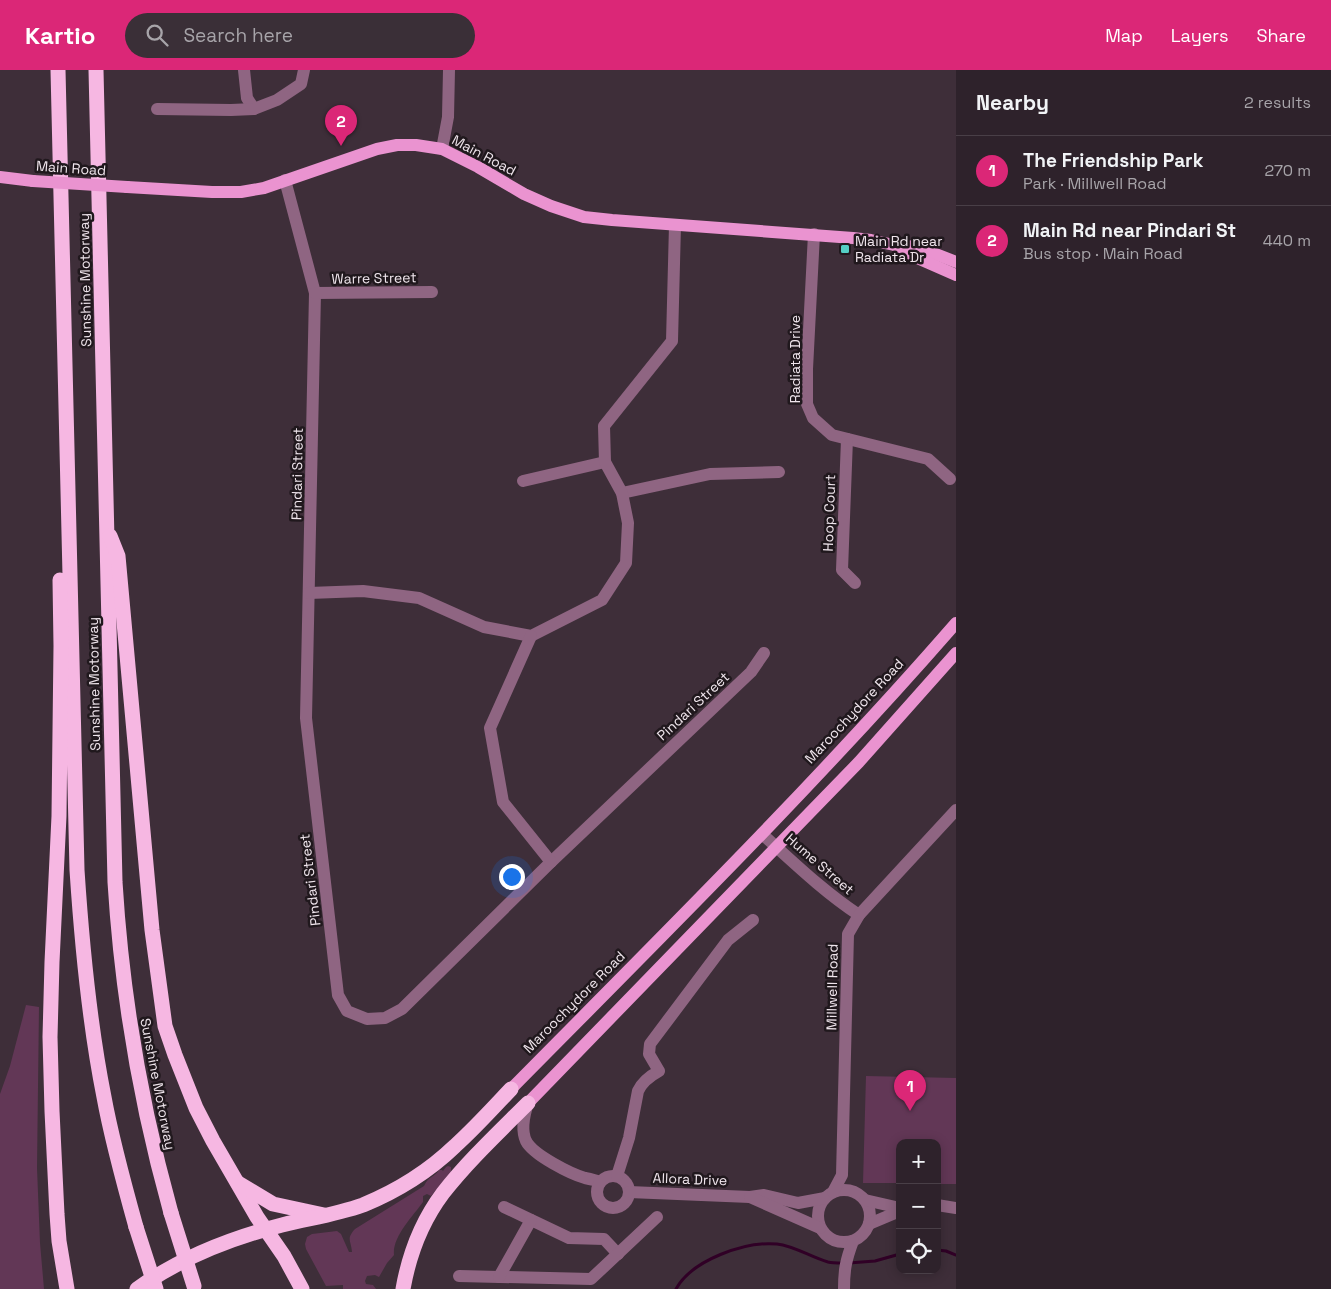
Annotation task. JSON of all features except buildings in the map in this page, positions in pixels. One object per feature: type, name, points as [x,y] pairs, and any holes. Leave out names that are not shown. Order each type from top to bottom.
[{"type":"highway","name":"Sunshine Motorway","points":[[58,70],[77,870],[82,938],[91,1020],[104,1098],[136,1227],[156,1289]]},
{"type":"highway","name":"Sunshine Motorway","points":[[96,70],[116,882],[119,934],[127,1008],[140,1085],[159,1170],[195,1288]]},
{"type":"highway","points":[[67,1289],[61,1252],[55,1181],[50,1037],[59,816],[61,646],[59,526],[68,498]]},
{"type":"highway","points":[[107,528],[118,556],[152,930],[165,1026],[183,1078],[213,1141],[257,1217],[284,1256],[302,1289]]},
{"type":"highway","name":"Maroochydore Road","points":[[137,1289],[168,1269],[227,1242],[266,1230],[329,1216],[364,1204],[399,1187],[436,1163],[455,1147],[511,1089]]},
{"type":"highway","points":[[404,1289],[411,1255],[422,1229],[442,1194],[466,1166],[528,1103]]},
{"type":"highway","points":[[238,1183],[273,1204],[329,1216]]},
{"type":"highway","points":[[56,1289],[61,1252]]},
{"type":"main road","name":"Main Road","points":[[0,177],[127,187],[241,192],[264,188],[377,149],[416,144],[442,149],[478,167],[524,194],[551,206],[584,217],[862,239],[918,247],[956,262]]},
{"type":"main road","name":"Main Road","points":[[894,245],[915,257],[956,275]]},
{"type":"main road","name":"Maroochydore Road","points":[[511,1089],[762,834],[864,726],[956,623]]},
{"type":"main road","points":[[528,1103],[858,762],[956,653]]},
{"type":"street","points":[[244,70],[247,98],[254,109]]},
{"type":"street","points":[[157,109],[254,109],[277,100],[301,84],[304,70]]},
{"type":"street","points":[[442,149],[448,117],[449,70]]},
{"type":"street","name":"Pindari Street","points":[[284,180],[316,293],[306,718],[338,995],[348,1011],[367,1019],[385,1018],[402,1009],[550,862],[751,672],[764,653]]},
{"type":"street","points":[[309,593],[364,591],[418,598],[484,627],[531,636],[602,600],[626,562],[628,523],[622,493],[605,462],[604,426],[672,340],[675,225]]},
{"type":"street","name":"Radiata Drive","points":[[814,234],[807,369],[807,404],[813,418],[832,435],[928,459],[950,480]]},
{"type":"street","name":"Warre Street","points":[[316,293],[432,292]]},
{"type":"street","name":"Hoop Court","points":[[847,438],[842,570],[855,583]]},
{"type":"street","points":[[523,481],[605,462]]},
{"type":"street","points":[[622,493],[710,474],[779,472]]},
{"type":"street","points":[[531,636],[490,728],[503,802],[550,862]]},
{"type":"street","name":"Millwell Road","points":[[829,1195],[842,1175],[848,934],[859,915],[956,810]]},
{"type":"street","name":"Hume Street","points":[[762,834],[859,915]]},
{"type":"street","points":[[617,1176],[629,1138],[638,1091],[644,1082],[659,1071],[650,1056],[650,1044],[728,940],[753,920]]},
{"type":"street","points":[[528,1103],[524,1115],[524,1131],[527,1142],[531,1147],[541,1156],[556,1164],[581,1176],[600,1182]]},
{"type":"street","points":[[842,1175],[854,1192]]},
{"type":"street","points":[[617,1176],[626,1182],[629,1196],[624,1205],[615,1208],[605,1207],[598,1200],[596,1190],[600,1182],[608,1177],[617,1176]]},
{"type":"street","points":[[843,1190],[859,1194],[865,1200],[869,1209],[870,1219],[861,1236],[853,1241],[835,1241],[829,1238],[820,1228],[818,1221],[820,1204],[829,1195],[843,1190]]},
{"type":"street","name":"Allora Drive","points":[[629,1192],[750,1197],[764,1195],[798,1203],[829,1195]]},
{"type":"street","name":"Allora Drive","points":[[750,1197],[820,1228]]},
{"type":"street","points":[[865,1200],[896,1208]]},
{"type":"street","points":[[941,1206],[956,1208]]},
{"type":"street","points":[[504,1207],[569,1238],[604,1239],[618,1254]]},
{"type":"street","points":[[869,1224],[896,1211]]},
{"type":"street","points":[[459,1276],[592,1279],[657,1216]]},
{"type":"street","points":[[499,1277],[531,1220]]},
{"type":"street","points":[[835,1241],[844,1257],[844,1289]]},
{"type":"street","points":[[844,1257],[853,1241]]},
{"type":"shaded area","points":[[26,1005],[39,1007],[37,1168],[44,1289],[0,1289],[0,1094],[10,1066]]},
{"type":"shaded area","points":[[866,1076],[956,1078],[956,1184],[941,1184],[941,1139],[896,1139],[896,1183],[863,1183]]},
{"type":"shaded area","points":[[448,1166],[451,1167],[451,1172],[431,1196],[427,1194],[423,1196],[423,1202],[400,1234],[394,1248],[394,1255],[379,1277],[375,1275],[367,1276],[366,1284],[373,1285],[376,1289],[343,1289],[343,1285],[326,1286],[306,1249],[307,1237],[312,1234],[337,1231],[341,1234],[349,1252],[352,1252],[350,1238],[355,1229],[424,1186],[439,1170],[443,1171]]},
{"type":"waterway","points":[[676,1289],[694,1269],[707,1261],[735,1249],[750,1246],[764,1244],[784,1245],[828,1262],[843,1263]]},
{"type":"waterway","points":[[941,1250],[956,1255]]},
{"type":"waterway","points":[[849,1263],[875,1261],[896,1255]]},
{"type":"place","name":"Main Rd near Pindari St","points":[[341,146]]},
{"type":"place","name":"Main Rd near Radiata Dr","points":[[845,249]]},
{"type":"place","name":"The Friendship Park","points":[[910,1111]]}]
